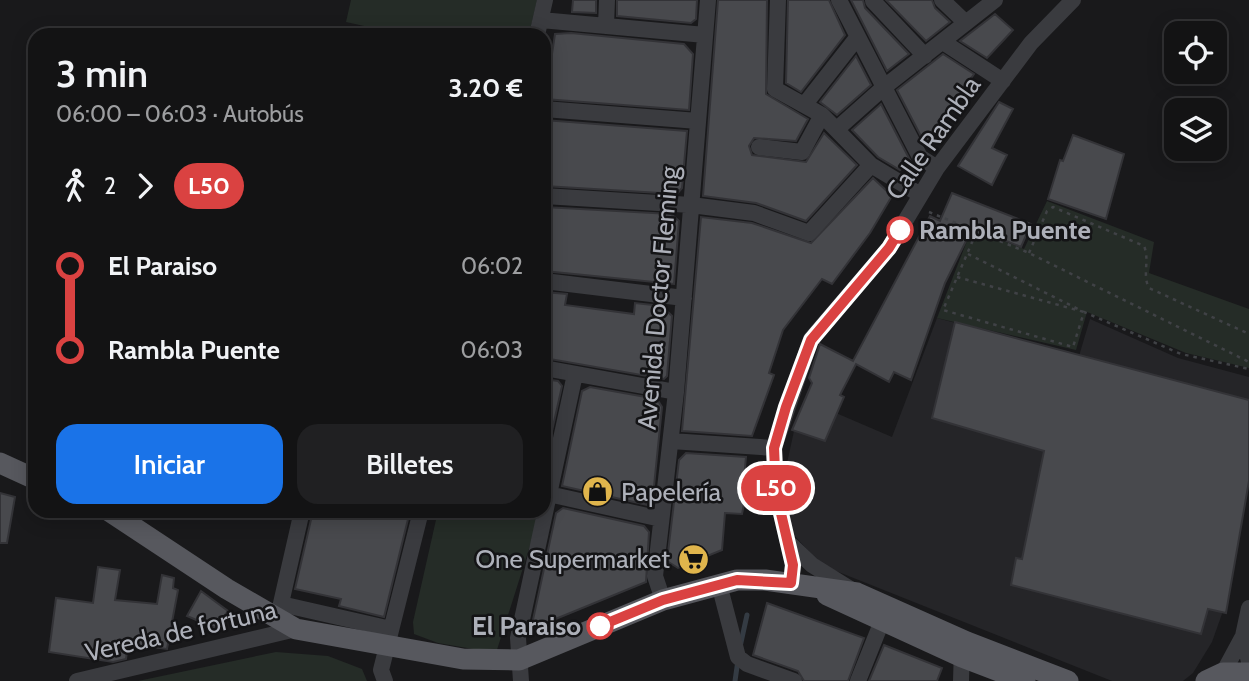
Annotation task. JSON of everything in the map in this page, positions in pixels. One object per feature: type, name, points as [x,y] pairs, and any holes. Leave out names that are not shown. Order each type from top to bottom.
[{"type":"main road","points":[[0,463],[28,475]]},
{"type":"main road","points":[[121,518],[279,611],[296,629],[389,637],[520,671],[663,600],[728,582],[800,585],[857,593],[1025,681]]},
{"type":"main road","points":[[800,585],[882,621],[962,649],[1066,680]]},
{"type":"main road","points":[[1215,677],[1249,673]]},
{"type":"street","points":[[545,0],[539,27],[606,26],[705,35]]},
{"type":"street","points":[[606,26],[607,0]]},
{"type":"street","name":"Avenida Doctor Fleming","points":[[663,600],[656,576],[676,392],[708,0]]},
{"type":"street","points":[[778,0],[775,89],[822,115],[871,165],[916,200]]},
{"type":"street","points":[[839,0],[856,39],[920,157],[937,168]]},
{"type":"street","points":[[942,0],[966,23]]},
{"type":"street","points":[[837,129],[883,88],[995,0]]},
{"type":"street","points":[[873,1],[925,56]]},
{"type":"street","name":"Calle Rambla","points":[[800,585],[776,492],[774,448],[811,340],[889,248],[937,168],[1031,43],[1069,1]]},
{"type":"street","points":[[805,104],[856,39]]},
{"type":"street","points":[[943,42],[1003,81]]},
{"type":"street","points":[[551,110],[698,121]]},
{"type":"street","points":[[758,147],[802,152],[822,115]]},
{"type":"street","points":[[551,196],[691,205],[754,213],[808,233],[871,165]]},
{"type":"street","points":[[551,282],[684,298]]},
{"type":"street","points":[[551,369],[676,392]]},
{"type":"street","points":[[551,477],[575,374]]},
{"type":"street","points":[[671,441],[774,448]]},
{"type":"street","points":[[551,495],[661,519]]},
{"type":"street","points":[[300,518],[279,611],[389,637]]},
{"type":"street","points":[[384,681],[381,670],[419,518]]},
{"type":"street","points":[[520,671],[517,638],[542,518]]},
{"type":"street","points":[[787,541],[812,565],[857,593]]},
{"type":"street","points":[[728,582],[738,657],[747,664],[794,681]]},
{"type":"street","points":[[1249,608],[1246,638],[1249,662]]},
{"type":"street","points":[[858,681],[882,621]]},
{"type":"street","name":"Vereda de fortuna","points":[[77,681],[296,629]]},
{"type":"street","points":[[1215,677],[1246,638]]},
{"type":"street","points":[[961,681],[962,649]]},
{"type":"path","points":[[916,200],[976,233],[1029,254],[1249,362]]},
{"type":"path","points":[[1029,254],[1047,211],[1053,206],[1144,246],[1148,255],[1145,280],[1149,288],[1249,334]]},
{"type":"path","points":[[976,233],[943,310],[1073,347],[1084,312]]},
{"type":"path","points":[[967,254],[1084,312],[1181,354],[1249,369]]},
{"type":"path","points":[[957,277],[1084,312]]},
{"type":"shaded area","points":[[351,0],[537,0],[531,28],[373,28],[346,22]]},
{"type":"shaded area","points":[[1047,201],[1154,242],[1149,273],[1249,309],[1249,368],[1186,353],[1087,312],[1076,350],[937,318],[972,228],[1024,249]]},
{"type":"shaded area","points":[[937,318],[1079,356],[1090,319],[1178,358],[1249,377],[1249,476],[1223,611],[1212,642],[1193,673],[1183,681],[1112,681],[821,565],[785,525],[782,486],[794,431],[825,440],[836,413],[892,437]]},
{"type":"shaded area","points":[[436,518],[539,518],[496,653],[438,643],[414,634],[413,622]]},
{"type":"shaded area","points":[[276,652],[328,656],[362,669],[367,681],[138,681]]},
{"type":"building","points":[[573,0],[596,0],[596,13],[572,12]]},
{"type":"building","points":[[617,0],[697,0],[696,19],[691,23],[617,16]]},
{"type":"building","points":[[718,0],[767,0],[766,94],[808,119],[796,141],[754,138],[749,146],[752,155],[806,162],[824,133],[857,165],[806,221],[756,203],[703,196]]},
{"type":"building","points":[[788,0],[829,0],[845,35],[801,92],[786,83]]},
{"type":"building","points":[[851,0],[863,0],[865,8],[909,54],[887,71]]},
{"type":"building","points":[[886,0],[932,0],[935,8],[950,22],[926,41]]},
{"type":"building","points":[[995,14],[1013,30],[987,58],[960,41]]},
{"type":"building","points":[[571,33],[684,44],[693,54],[689,110],[551,100],[551,54],[555,34]]},
{"type":"building","points":[[943,54],[974,74],[925,144],[897,90]]},
{"type":"building","points":[[856,56],[871,85],[837,115],[820,102]]},
{"type":"building","points":[[999,102],[1013,109],[992,148],[1007,155],[992,185],[958,166]]},
{"type":"building","points":[[881,104],[911,162],[918,168],[910,174],[905,166],[900,170],[878,157],[852,130]]},
{"type":"building","points":[[551,121],[687,131],[682,188],[677,194],[551,186]]},
{"type":"building","points":[[1073,135],[1124,154],[1106,219],[1048,199],[1060,160],[1063,161]]},
{"type":"building","points":[[873,178],[892,196],[870,233],[832,284],[822,279],[783,330],[769,373],[774,375],[752,436],[682,431],[701,217],[752,223],[811,243]]},
{"type":"building","points":[[952,193],[1031,224],[1021,247],[973,227],[945,283],[911,380],[894,372],[889,382],[856,364],[840,395],[844,397],[825,441],[792,430],[812,383],[809,378],[820,344],[853,361],[930,216],[940,221]]},
{"type":"building","points":[[551,207],[671,214],[679,221],[674,284],[551,272]]},
{"type":"building","points":[[551,293],[567,294],[565,305],[634,314],[635,303],[662,306],[672,316],[667,376],[664,379],[551,359]]},
{"type":"building","points":[[955,322],[1249,400],[1249,481],[1226,613],[1208,609],[1201,634],[1011,585],[1016,558],[1022,559],[1044,451],[932,418]]},
{"type":"building","points":[[551,380],[558,381],[562,386],[551,436]]},
{"type":"building","points":[[590,387],[657,399],[662,407],[652,506],[562,486],[582,391]]},
{"type":"building","points":[[686,453],[746,457],[743,489],[747,489],[742,514],[725,513],[722,550],[678,568],[667,561],[679,460]]},
{"type":"building","points":[[0,493],[15,497],[7,543],[0,543]]},
{"type":"building","points":[[563,508],[644,526],[649,532],[646,582],[531,629],[556,513]]},
{"type":"building","points":[[311,518],[408,518],[384,617],[339,606],[341,599],[295,589]]},
{"type":"building","points":[[98,567],[120,570],[115,600],[157,604],[162,575],[174,578],[173,588],[178,590],[167,649],[128,644],[126,659],[113,662],[49,652],[56,598],[93,603]]},
{"type":"building","points":[[201,591],[228,611],[215,628],[187,616]]},
{"type":"building","points":[[767,603],[864,638],[848,681],[804,681],[798,671],[753,655]]},
{"type":"building","points":[[884,645],[942,668],[937,681],[869,681]]},
{"type":"waterway","points":[[740,647],[747,615]]},
{"type":"waterway","points":[[735,681],[738,660]]},
{"type":"bus line","name":"L50","points":[[600,626],[663,600],[719,584],[737,580],[791,583],[793,565],[776,492],[774,448],[786,407],[811,340],[840,302],[889,248],[900,230]]},
{"type":"place","name":"Rambla Puente","points":[[900,230]]},
{"type":"place","name":"Papelería","points":[[598,492]]},
{"type":"place","name":"One Supermarket","points":[[693,559]]},
{"type":"place","name":"El Paraiso","points":[[600,626]]}]
